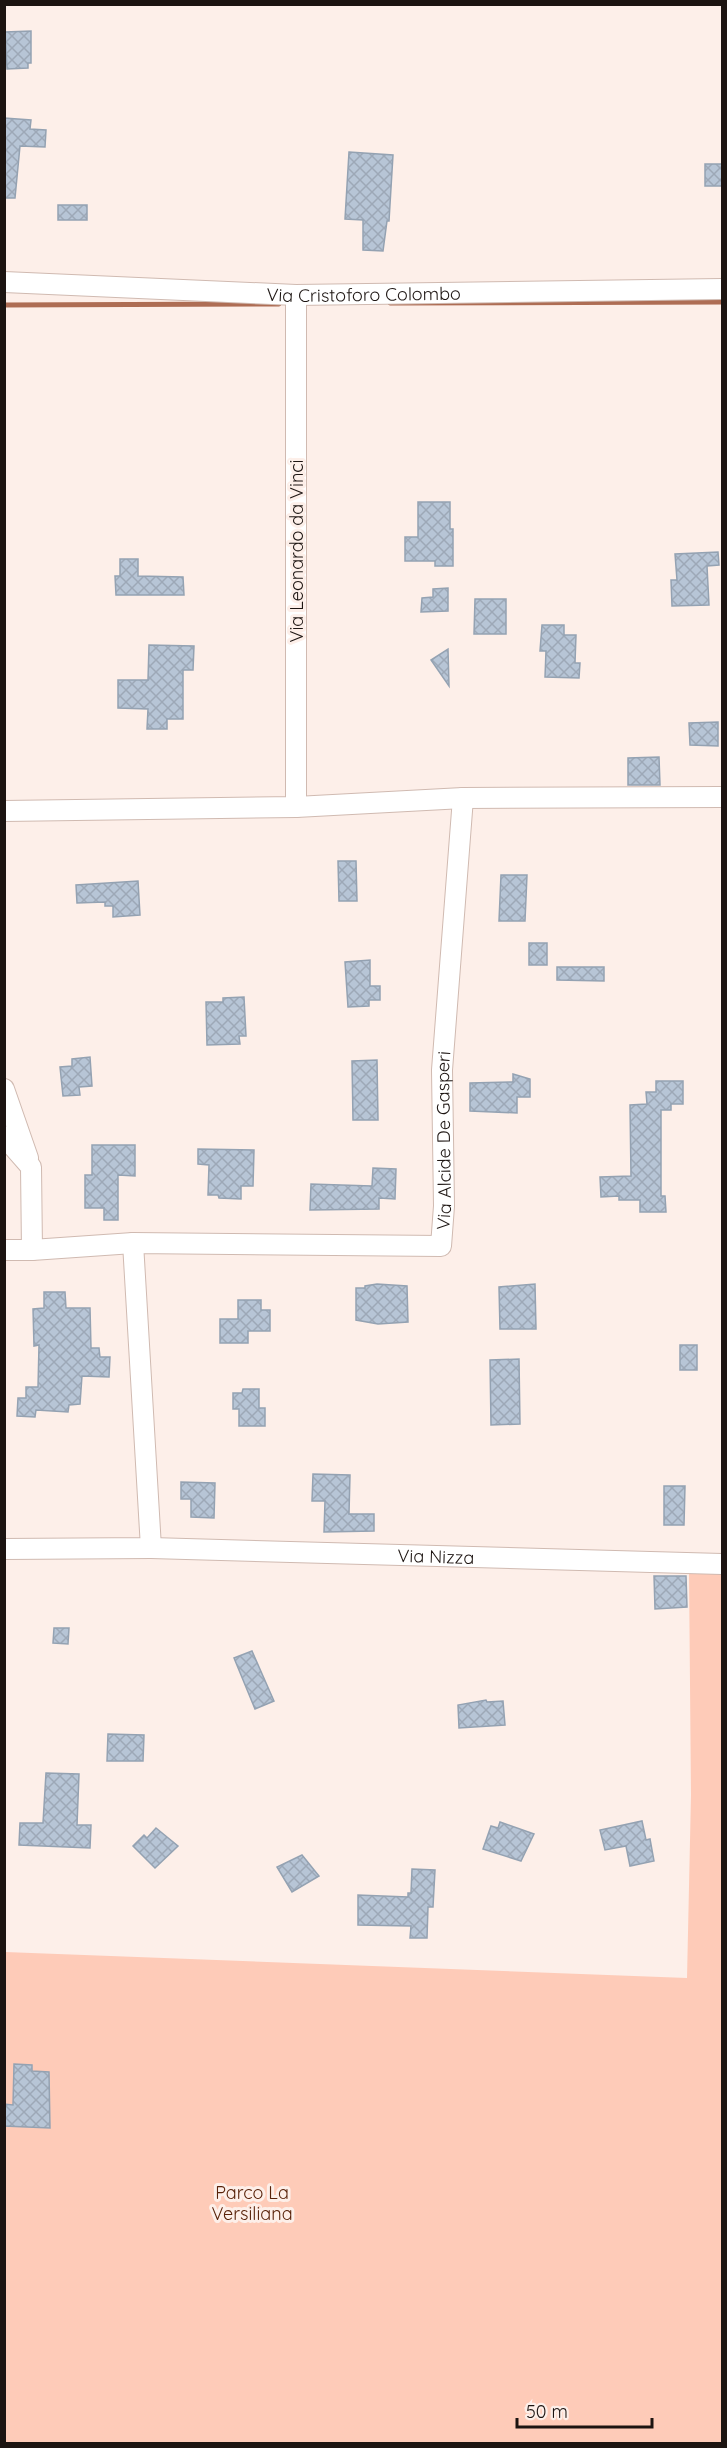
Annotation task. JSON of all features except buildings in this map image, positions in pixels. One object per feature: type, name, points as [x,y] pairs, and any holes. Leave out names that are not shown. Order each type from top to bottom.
[{"type":"street","name":"Via Cristoforo Colombo","points":[[4,282],[296,300],[723,289]]},
{"type":"street","name":"Via Leonardo da Vinci","points":[[296,300],[296,807]]},
{"type":"street","points":[[4,811],[296,807],[463,798],[723,797]]},
{"type":"street","name":"Via Alcide De Gasperi","points":[[133,1243],[441,1246],[444,1206],[442,1070],[463,798]]},
{"type":"street","points":[[4,1089],[32,1167],[32,1250]]},
{"type":"street","points":[[4,1136],[32,1167]]},
{"type":"street","points":[[4,1250],[133,1243],[151,1548]]},
{"type":"street","name":"Via Nizza","points":[[4,1549],[151,1548],[723,1564]]},
{"type":"green space","name":"Parco La Versiliana","points":[[689,1572],[722,1573],[722,2443],[5,2444],[5,1952],[687,1978],[691,1795]]},
{"type":"waterway","points":[[390,303],[722,302]]},
{"type":"waterway","points":[[4,305],[279,304]]}]
